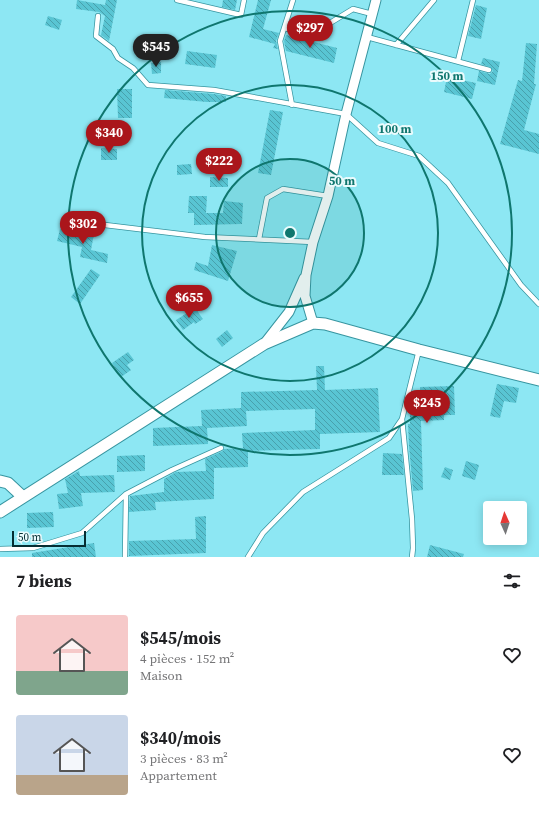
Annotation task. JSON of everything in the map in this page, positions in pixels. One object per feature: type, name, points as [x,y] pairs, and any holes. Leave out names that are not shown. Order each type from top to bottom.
[{"type":"street","points":[[313,323],[305,296],[306,275],[313,242],[328,196],[346,114],[376,0]]},
{"type":"street","points":[[264,344],[288,312],[306,275]]},
{"type":"street","points":[[0,512],[264,344],[313,323],[325,324],[419,350],[539,380]]},
{"type":"street","points":[[0,481],[8,483],[23,497]]},
{"type":"lane","points":[[177,0],[241,15],[244,0]]},
{"type":"lane","points":[[292,105],[280,41],[293,0]]},
{"type":"lane","points":[[396,45],[434,0]]},
{"type":"lane","points":[[458,61],[473,0]]},
{"type":"lane","points":[[284,28],[312,34],[353,9],[373,14]]},
{"type":"lane","points":[[98,16],[96,36],[113,49],[118,58],[133,68],[148,85],[214,90],[346,114],[378,143],[419,156],[448,183],[521,285],[539,304]]},
{"type":"lane","points":[[367,37],[489,70]]},
{"type":"lane","points":[[259,239],[267,198],[283,189],[328,196]]},
{"type":"lane","points":[[105,225],[205,237],[313,242]]},
{"type":"lane","points":[[412,557],[412,519],[402,419],[419,350]]},
{"type":"lane","points":[[248,557],[263,533],[303,492],[389,438],[402,419]]},
{"type":"lane","points":[[0,549],[33,548],[82,534],[126,494],[172,470],[221,448]]},
{"type":"lane","points":[[125,557],[126,494]]},
{"type":"building","points":[[77,0],[105,5],[106,0],[117,0],[109,41],[101,35],[105,16],[99,12],[76,9]]},
{"type":"building","points":[[223,0],[237,0],[235,10],[222,7]]},
{"type":"building","points":[[258,0],[271,0],[263,29],[279,33],[276,41],[278,49],[273,48],[275,44],[249,37]]},
{"type":"building","points":[[476,5],[487,8],[481,39],[468,36]]},
{"type":"building","points":[[48,16],[62,20],[59,30],[45,25]]},
{"type":"building","points":[[286,35],[337,48],[334,63],[286,51],[284,41]]},
{"type":"building","points":[[526,43],[537,44],[534,84],[536,84],[524,130],[539,134],[539,154],[500,144],[518,80],[522,81]]},
{"type":"building","points":[[187,51],[217,55],[215,68],[185,64]]},
{"type":"building","points":[[483,58],[500,62],[495,85],[477,81],[479,71],[490,74],[493,71],[490,67],[481,64]]},
{"type":"building","points":[[161,62],[161,73],[152,74],[151,63]]},
{"type":"building","points":[[447,77],[476,83],[472,99],[444,92]]},
{"type":"building","points":[[117,89],[132,89],[132,118],[118,118]]},
{"type":"building","points":[[165,90],[226,96],[226,102],[207,102],[164,98]]},
{"type":"building","points":[[270,110],[283,112],[271,175],[258,173]]},
{"type":"building","points":[[101,148],[117,149],[117,160],[101,160]]},
{"type":"building","points":[[191,164],[192,174],[177,175],[177,165]]},
{"type":"building","points":[[210,177],[228,178],[228,187],[210,187]]},
{"type":"building","points":[[189,196],[207,196],[206,213],[223,213],[224,201],[243,203],[242,224],[194,225],[194,213],[188,213]]},
{"type":"building","points":[[60,229],[85,235],[86,232],[94,234],[91,250],[108,254],[107,263],[80,257],[82,247],[57,241]]},
{"type":"building","points":[[212,245],[237,251],[228,281],[194,270],[196,262],[208,266]]},
{"type":"building","points":[[91,269],[100,275],[80,304],[71,297]]},
{"type":"building","points":[[195,308],[203,319],[195,324],[194,322],[183,330],[176,320]]},
{"type":"building","points":[[227,330],[233,338],[222,347],[216,339]]},
{"type":"building","points":[[128,352],[134,360],[127,365],[131,370],[121,377],[112,363]]},
{"type":"building","points":[[316,366],[324,366],[325,390],[378,388],[380,432],[320,434],[320,449],[248,451],[248,467],[214,468],[214,499],[155,502],[156,510],[129,512],[130,496],[164,492],[164,479],[176,472],[206,471],[205,459],[223,451],[224,449],[243,448],[242,433],[315,430],[315,409],[246,411],[247,426],[207,428],[208,444],[153,446],[153,428],[202,426],[201,410],[241,408],[241,392],[317,390]]},
{"type":"building","points":[[497,384],[519,388],[516,403],[504,401],[500,418],[490,416]]},
{"type":"building","points":[[454,386],[455,415],[444,415],[444,420],[421,421],[423,490],[413,491],[408,424],[410,424],[410,409],[420,409],[420,387]]},
{"type":"building","points":[[383,453],[402,454],[404,475],[382,475]]},
{"type":"building","points":[[145,455],[145,471],[117,472],[117,456]]},
{"type":"building","points":[[466,461],[479,465],[475,480],[462,476]]},
{"type":"building","points":[[445,467],[453,470],[450,480],[441,477]]},
{"type":"building","points":[[79,471],[80,476],[114,475],[115,492],[81,493],[83,506],[59,509],[57,494],[68,493],[65,479]]},
{"type":"building","points":[[53,512],[54,527],[27,528],[27,513]]},
{"type":"building","points":[[206,516],[206,553],[129,556],[129,541],[196,539],[195,517]]},
{"type":"building","points":[[94,543],[96,557],[32,557],[32,553]]},
{"type":"building","points":[[430,545],[464,554],[463,557],[427,557]]}]
